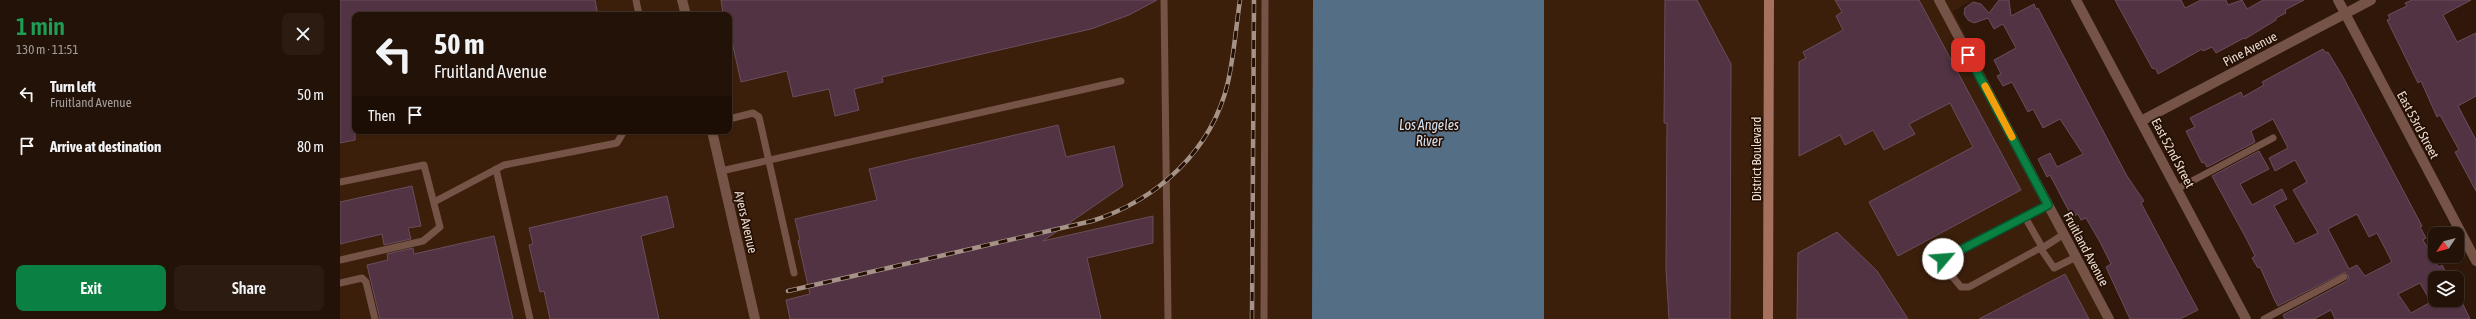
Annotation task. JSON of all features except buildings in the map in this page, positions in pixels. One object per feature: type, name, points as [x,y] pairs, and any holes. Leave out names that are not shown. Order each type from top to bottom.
[{"type":"main road","name":"District Boulevard","points":[[1768,319],[1769,0]]},
{"type":"street","points":[[682,0],[685,12]]},
{"type":"street","name":"Fruitland Avenue","points":[[1939,0],[2109,319]]},
{"type":"street","name":"East 52nd Street","points":[[2076,0],[2246,319]]},
{"type":"street","name":"East 53rd Street","points":[[2338,0],[2476,261]]},
{"type":"street","name":"Pine Avenue","points":[[2141,121],[2371,0]]},
{"type":"street","name":"Ayers Avenue","points":[[713,134],[755,319]]},
{"type":"lane","points":[[636,0],[638,12]]},
{"type":"lane","points":[[1164,0],[1168,319]]},
{"type":"lane","points":[[1264,319],[1265,0]]},
{"type":"lane","points":[[721,171],[1121,80]]},
{"type":"lane","points":[[732,118],[753,113],[759,117],[794,273]]},
{"type":"lane","points":[[434,202],[504,165],[617,143],[622,134]]},
{"type":"lane","points":[[2177,189],[2273,138]]},
{"type":"lane","points":[[340,182],[424,165],[440,227],[423,241],[340,260]]},
{"type":"lane","points":[[496,169],[530,319]]},
{"type":"lane","points":[[2048,205],[1943,259],[1951,276],[1961,287],[1969,287],[2064,234]]},
{"type":"lane","points":[[2025,217],[2054,268],[2076,257]]},
{"type":"lane","points":[[2264,319],[2344,277]]},
{"type":"lane","points":[[340,283],[362,278],[366,282],[375,319]]},
{"type":"shaded area","points":[[340,0],[1972,0],[1953,11],[2111,319],[340,319]]},
{"type":"water","name":"Los Angeles River","points":[[1313,0],[1544,0],[1544,319],[1312,319]]},
{"type":"railway","points":[[788,291],[1092,221],[1116,212],[1138,200],[1159,186],[1178,170],[1195,151],[1209,130],[1220,107],[1228,82],[1240,0]]},
{"type":"railway","points":[[1252,319],[1254,0]]},
{"type":"slow traffic","points":[[1985,86],[2012,137]]},
{"type":"route","points":[[1943,259],[2048,205],[1968,55]]}]
